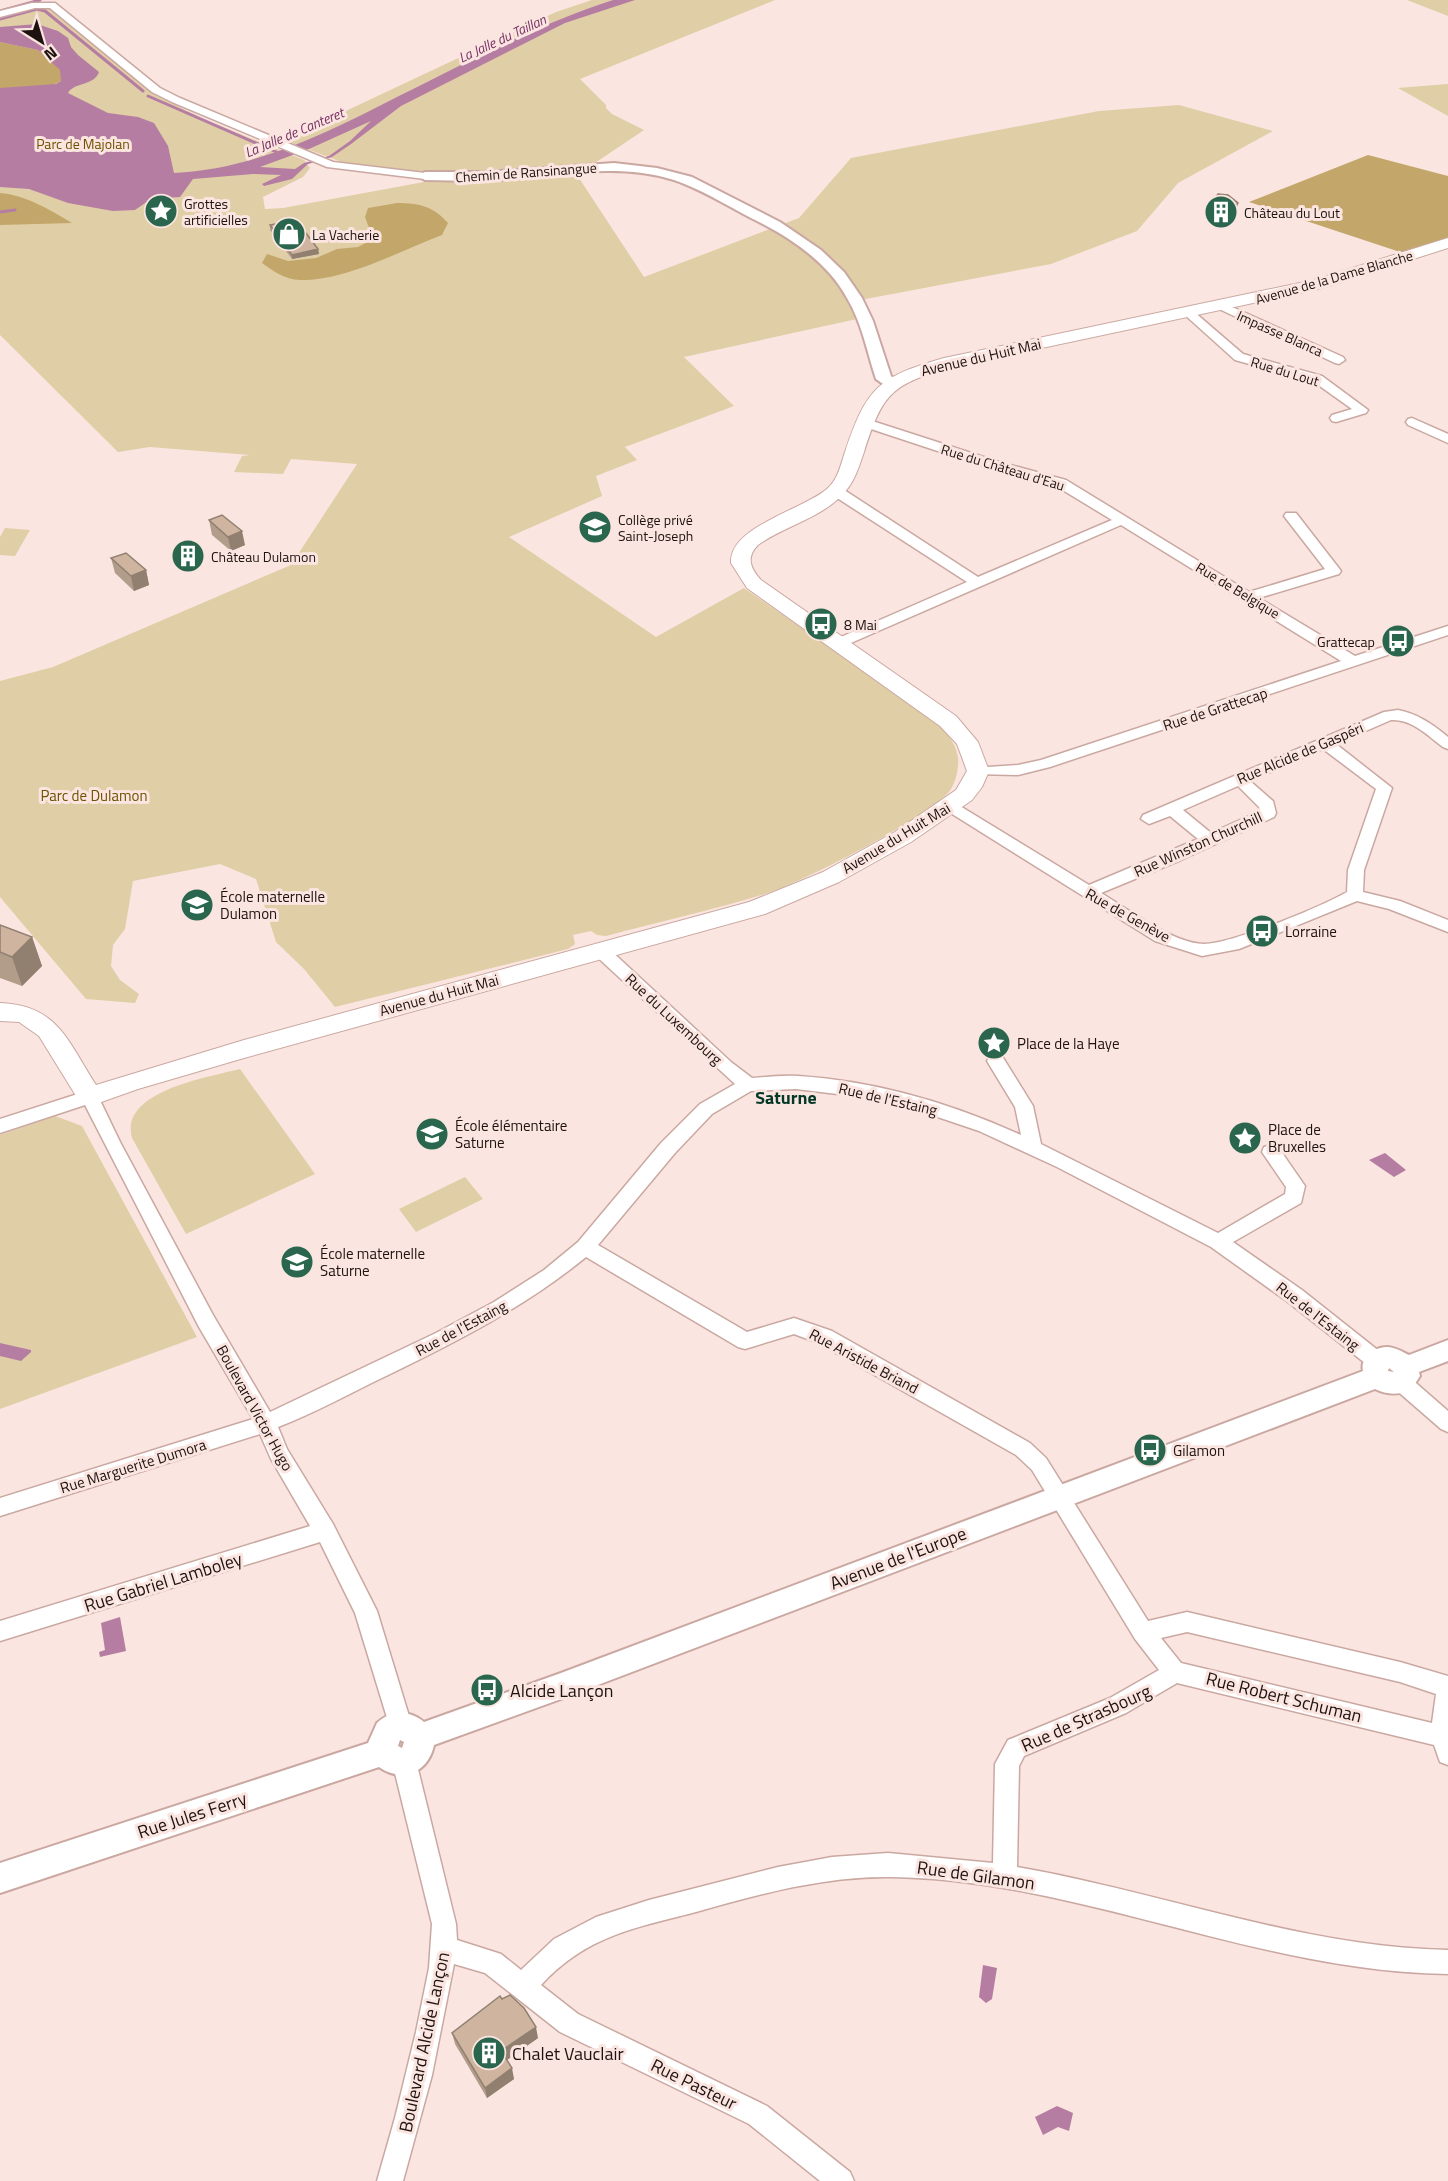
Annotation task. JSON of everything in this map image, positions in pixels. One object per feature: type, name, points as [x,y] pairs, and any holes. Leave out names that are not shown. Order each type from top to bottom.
[{"type":"main road","name":"Avenue de la Dame Blanche","points":[[1220,307],[1319,284],[1448,243]]},
{"type":"main road","name":"Avenue du Huit Mai","points":[[90,1097],[130,1082],[244,1049],[602,952],[776,902],[840,872],[903,837],[949,807],[971,787],[978,771],[967,742],[948,721],[754,584],[741,569],[740,556],[745,546],[760,535],[825,501],[836,491],[845,478],[868,409],[877,395],[891,383],[950,362],[1220,307]]},
{"type":"main road","points":[[0,1012],[26,1015],[48,1030],[90,1097]]},
{"type":"street","name":"Chemin de Ransinangue","points":[[0,14],[39,4],[55,6],[156,90],[320,160],[375,172],[425,176],[505,176],[577,167],[615,166],[640,169],[687,180],[784,230],[837,272],[850,288],[866,318],[878,365],[884,379],[891,383]]},
{"type":"street","name":"Impasse Blanca","points":[[1220,307],[1340,360]]},
{"type":"street","name":"Rue du Lout","points":[[1189,313],[1239,357],[1318,379],[1362,410],[1336,418]]},
{"type":"street","name":"Rue du Château d'Eau","points":[[863,422],[991,464],[1061,483],[1122,520]]},
{"type":"street","points":[[1412,422],[1448,439]]},
{"type":"street","points":[[836,491],[977,583]]},
{"type":"street","points":[[1249,597],[1334,571],[1291,516]]},
{"type":"street","points":[[840,643],[1122,520]]},
{"type":"street","name":"Rue de Belgique","points":[[1122,520],[1354,662]]},
{"type":"street","name":"Rue de Grattecap","points":[[978,771],[1018,770],[1046,764],[1448,630]]},
{"type":"street","name":"Rue Alcide de Gaspéri","points":[[1149,819],[1389,715],[1401,714],[1414,718],[1448,744]]},
{"type":"street","points":[[1325,742],[1383,788],[1356,870],[1355,895],[1394,905],[1448,926]]},
{"type":"street","name":"Rue Winston Churchill","points":[[1087,892],[1268,813],[1268,805],[1239,779]]},
{"type":"street","name":"Rue de Genève","points":[[949,807],[1161,937],[1202,950],[1233,945],[1341,903],[1355,895]]},
{"type":"street","points":[[1171,809],[1210,840]]},
{"type":"street","name":"Rue du Luxembourg","points":[[602,952],[725,1067],[748,1085]]},
{"type":"street","points":[[996,1061],[1024,1106],[1033,1148]]},
{"type":"street","name":"Rue de l'Estaing","points":[[266,1423],[482,1319],[551,1275],[585,1247],[668,1148],[706,1109],[748,1085],[796,1082],[862,1090],[916,1104],[985,1126],[1033,1148],[1218,1242],[1295,1296],[1390,1372]]},
{"type":"street","name":"Avenue du Huit Mai","points":[[0,1126],[90,1097]]},
{"type":"street","name":"Boulevard Victor Hugo","points":[[90,1097],[111,1142],[206,1321],[266,1423],[278,1453],[325,1532],[366,1611],[402,1744]]},
{"type":"street","points":[[1218,1242],[1294,1198],[1296,1186],[1271,1152]]},
{"type":"street","name":"Rue Aristide Briand","points":[[585,1247],[745,1341],[794,1326],[825,1337],[1023,1449],[1040,1464],[1061,1496]]},
{"type":"street","name":"Avenue de l'Europe","points":[[402,1744],[1448,1350]]},
{"type":"street","points":[[1390,1372],[1448,1423]]},
{"type":"street","name":"Rue Marguerite Dumora","points":[[0,1507],[266,1423]]},
{"type":"street","points":[[1061,1496],[1143,1632],[1174,1672]]},
{"type":"street","name":"Rue Gabriel Lamboley","points":[[0,1631],[325,1532]]},
{"type":"street","points":[[1143,1632],[1187,1622],[1400,1672],[1448,1687]]},
{"type":"street","name":"Rue Robert Schuman","points":[[1174,1672],[1445,1745]]},
{"type":"street","name":"Rue de Strasbourg","points":[[1005,1877],[1007,1764],[1016,1748],[1129,1701],[1158,1686],[1174,1672]]},
{"type":"street","points":[[1445,1745],[1443,1716],[1448,1693]]},
{"type":"street","name":"Rue Jules Ferry","points":[[0,1878],[402,1744]]},
{"type":"street","name":"Boulevard Alcide Lançon","points":[[390,2181],[403,2140],[426,2046],[445,1949],[444,1924],[402,1744]]},
{"type":"street","name":"Rue de Gilamon","points":[[523,1986],[548,1959],[570,1942],[600,1928],[778,1877],[848,1867],[915,1866],[1005,1877],[1338,1954],[1403,1961],[1448,1962]]},
{"type":"street","name":"Rue Pasteur","points":[[445,1949],[492,1963],[569,2023],[758,2115],[841,2181]]},
{"type":"green space","points":[[592,0],[775,0],[580,79],[612,114],[644,130],[577,175],[644,277],[799,218],[851,158],[1099,111],[1179,105],[1273,131],[1178,183],[1137,231],[1051,264],[850,302],[857,319],[684,357],[734,406],[625,447],[637,460],[596,476],[602,496],[509,537],[656,637],[744,588],[927,715],[947,734],[957,751],[956,778],[951,789],[920,815],[864,848],[765,894],[606,936],[597,935],[591,931],[573,935],[575,944],[568,949],[335,1007],[304,969],[276,942],[256,879],[220,864],[133,881],[125,929],[113,945],[111,966],[120,980],[139,994],[135,1003],[86,999],[0,897],[0,681],[53,667],[291,565],[357,464],[291,459],[283,474],[234,472],[242,456],[250,455],[150,447],[118,452],[0,335],[0,16],[32,7],[52,9],[155,95],[206,120],[304,160],[310,168],[303,177],[263,197],[265,209],[283,208],[435,180],[431,173],[344,163],[284,140],[556,12]]},
{"type":"green space","points":[[1407,0],[1448,0],[1448,16]]},
{"type":"green space","points":[[1448,84],[1448,116],[1398,88]]},
{"type":"green space","points":[[5,528],[30,530],[15,556],[0,555],[0,537]]},
{"type":"green space","points":[[240,1069],[315,1174],[186,1234],[132,1138],[132,1122],[139,1109],[152,1098],[170,1089]]},
{"type":"green space","points":[[55,1116],[82,1126],[197,1337],[0,1409],[0,1135]]},
{"type":"green space","points":[[465,1177],[483,1199],[416,1232],[399,1209]]},
{"type":"shaded area","points":[[613,0],[635,0],[565,23],[401,106],[332,157],[308,164],[292,179],[264,186],[262,184],[281,175],[253,174],[193,179],[180,197],[151,199],[135,210],[113,211],[68,203],[29,189],[0,187],[0,88],[56,84],[61,81],[60,70],[38,50],[0,42],[0,27],[37,24],[58,31],[68,38],[71,47],[78,55],[99,72],[93,80],[75,87],[68,93],[108,113],[138,117],[154,123],[168,146],[174,173],[233,165],[289,147],[343,124],[504,44]],"holes":[[[371,121],[350,141],[329,156],[304,163],[295,169],[260,167],[309,149]]]},
{"type":"shaded area","points":[[0,42],[38,50],[61,70],[61,81],[39,88],[0,88]]},
{"type":"shaded area","points":[[1368,155],[1448,176],[1448,238],[1403,253],[1249,202]]},
{"type":"shaded area","points":[[0,193],[28,200],[72,223],[0,225]]},
{"type":"shaded area","points":[[397,203],[419,205],[437,213],[448,223],[442,235],[372,264],[336,276],[318,279],[300,280],[285,277],[262,263],[267,254],[288,261],[316,258],[337,249],[358,247],[373,239],[365,217],[368,208]]},
{"type":"shaded area","points":[[1385,1153],[1406,1170],[1394,1177],[1369,1160]]},
{"type":"shaded area","points":[[0,1343],[31,1350],[31,1352],[21,1361],[0,1356]]},
{"type":"shaded area","points":[[120,1617],[126,1651],[100,1657],[99,1652],[105,1650],[101,1623]]},
{"type":"shaded area","points":[[983,1965],[997,1968],[992,1999],[986,2003],[979,1997]]},
{"type":"shaded area","points":[[1057,2106],[1073,2113],[1069,2131],[1058,2127],[1043,2135],[1035,2117]]},
{"type":"building","points":[[1218,194],[1228,195],[1238,203],[1230,214],[1208,209]]},
{"type":"building","points":[[296,220],[318,249],[292,255],[270,225]]},
{"type":"building","points":[[222,515],[242,531],[228,537],[209,520]]},
{"type":"building","points":[[126,553],[146,570],[131,576],[111,558]]},
{"type":"building","points":[[0,925],[32,937],[12,957],[0,952]]},
{"type":"building","name":"Chalet Vauclair","points":[[510,1995],[524,2008],[536,2027],[501,2051],[512,2068],[485,2088],[452,2033],[500,1996],[502,1999]]},
{"type":"waterway","points":[[0,11],[40,0]]},
{"type":"waterway","points":[[0,19],[37,9],[45,11],[143,91]]},
{"type":"waterway","name":"La Jalle de Canteret","points":[[148,96],[281,154]]},
{"type":"waterway","points":[[0,212],[15,210]]},
{"type":"place","name":"Grottes artificielles","points":[[161,211]]},
{"type":"place","name":"Château du Lout","points":[[1221,212]]},
{"type":"place","name":"La Vacherie","points":[[289,234]]},
{"type":"place","name":"Collège privé Saint-Joseph","points":[[595,527]]},
{"type":"place","name":"Château Dulamon","points":[[188,556]]},
{"type":"place","name":"8 Mai","points":[[821,624]]},
{"type":"place","name":"Grattecap","points":[[1398,641]]},
{"type":"place","name":"École maternelle Dulamon","points":[[197,905]]},
{"type":"place","name":"Lorraine","points":[[1262,931]]},
{"type":"place","name":"Place de la Haye","points":[[994,1043]]},
{"type":"place","name":"École élémentaire Saturne","points":[[432,1134]]},
{"type":"place","name":"Place de Bruxelles","points":[[1245,1138]]},
{"type":"place","name":"École maternelle Saturne","points":[[297,1262]]},
{"type":"place","name":"Gilamon","points":[[1150,1450]]},
{"type":"place","name":"Alcide Lançon","points":[[487,1690]]},
{"type":"place","name":"Chalet Vauclair","points":[[489,2053]]},
{"type":"district","name":"Saturne","points":[[786,1097]]},
{"type":"water label","name":"La Jalle du Taillan","points":[[502,38]]},
{"type":"park label","name":"Parc de Majolan","points":[[83,143]]},
{"type":"park label","name":"Parc de Dulamon","points":[[94,795]]}]
